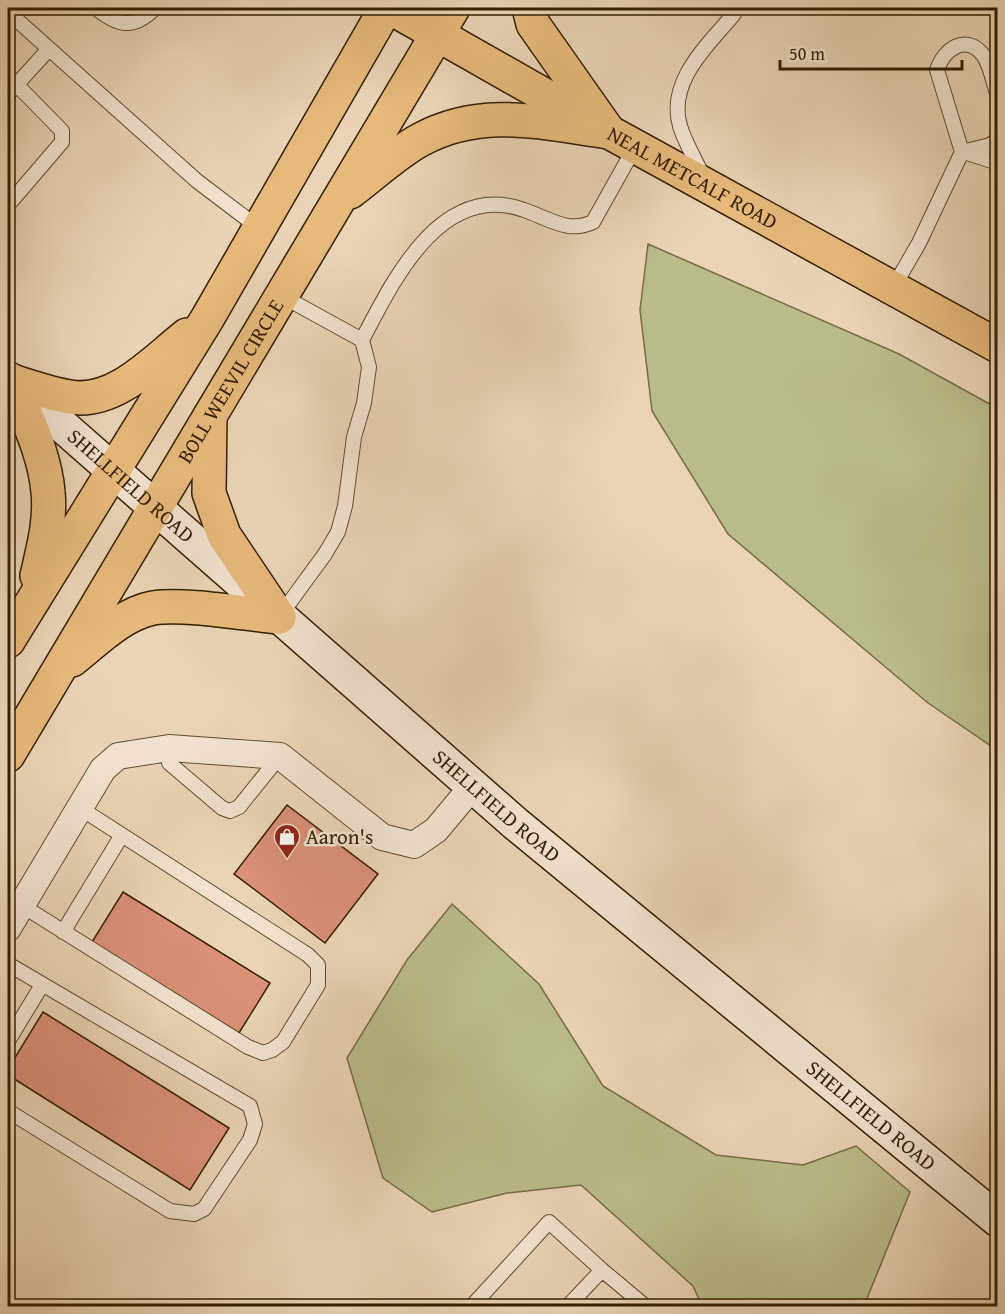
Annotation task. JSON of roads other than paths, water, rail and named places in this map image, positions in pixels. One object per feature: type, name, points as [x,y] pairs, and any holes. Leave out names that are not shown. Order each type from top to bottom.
[{"type":"main road","points":[[8,641],[207,319],[386,8]]},
{"type":"main road","name":"NEAL METCALF ROAD","points":[[391,8],[622,140],[998,346]]},
{"type":"main road","name":"BOLL WEEVIL CIRCLE","points":[[8,755],[453,8]]},
{"type":"main road","points":[[528,8],[538,32],[622,140]]},
{"type":"main road","points":[[336,203],[419,141],[448,127],[482,119],[520,120],[622,140]]},
{"type":"main road","points":[[10,379],[72,398],[93,397],[121,386],[207,319]]},
{"type":"main road","points":[[10,379],[39,451],[48,492],[48,523],[33,598]]},
{"type":"main road","points":[[210,413],[209,493],[224,535],[279,617]]},
{"type":"main road","points":[[54,675],[115,625],[153,608],[201,609],[279,617]]},
{"type":"street","name":"SHELLFIELD ROAD","points":[[10,379],[472,787],[998,1220]]},
{"type":"street","points":[[8,928],[103,769],[118,756],[169,748],[280,756],[382,837],[414,845],[436,830],[472,787]]},
{"type":"lane","points":[[96,8],[118,22],[133,24],[145,18],[155,8]]},
{"type":"lane","points":[[708,187],[680,126],[677,107],[679,90],[690,66],[733,10]]},
{"type":"lane","points":[[8,12],[197,181],[259,228]]},
{"type":"lane","points":[[893,288],[919,243],[962,152],[937,70],[941,59],[949,49],[960,45],[972,47],[982,54],[998,96]]},
{"type":"lane","points":[[8,205],[62,142],[62,131],[12,89],[49,49]]},
{"type":"lane","points":[[962,152],[990,145],[998,139]]},
{"type":"lane","points":[[279,617],[325,554],[338,532],[345,506],[354,437],[364,403],[369,367],[362,340],[384,299],[417,248],[445,221],[474,207],[496,203],[524,209],[558,225],[582,228],[593,222],[622,140]]},
{"type":"lane","points":[[962,152],[998,163]]},
{"type":"lane","points":[[282,296],[335,323],[362,340]]},
{"type":"lane","points":[[169,748],[170,763],[222,808],[230,811],[239,807],[280,756]]},
{"type":"lane","points":[[21,904],[248,1047],[263,1053],[284,1042],[318,986],[318,964],[308,955],[80,808]]},
{"type":"lane","points":[[63,932],[122,835]]},
{"type":"lane","points":[[8,964],[250,1107],[255,1124],[250,1140],[204,1209],[194,1214],[171,1211],[8,1111]]},
{"type":"lane","points":[[8,1041],[42,985]]},
{"type":"lane","points":[[472,1306],[549,1222],[645,1306]]},
{"type":"lane","points":[[568,1306],[602,1270]]},
{"type":"place","name":"Aaron's","points":[[287,860]]}]
